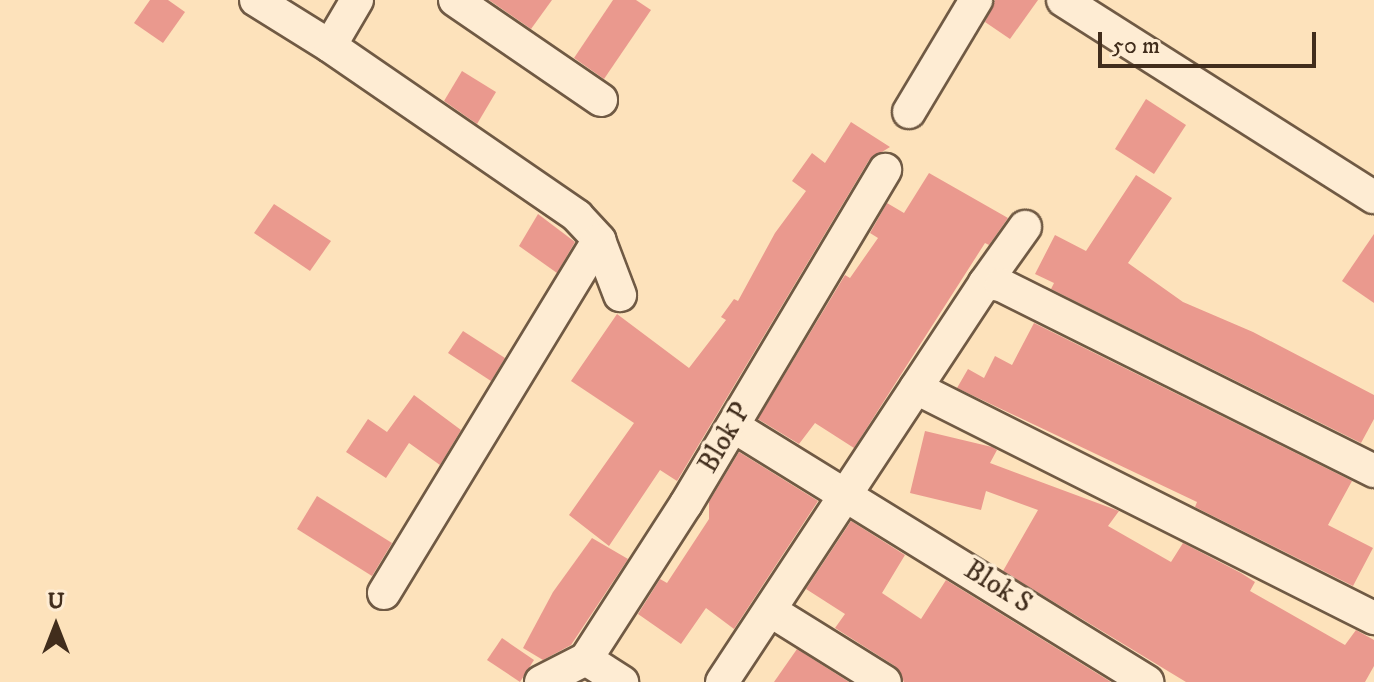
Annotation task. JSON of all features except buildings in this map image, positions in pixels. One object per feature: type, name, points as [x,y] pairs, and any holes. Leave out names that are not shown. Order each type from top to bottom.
[{"type":"street","points":[[256,0],[330,46],[577,216],[599,240],[620,295]]},
{"type":"street","points":[[330,46],[357,0]]},
{"type":"street","points":[[455,0],[601,100]]},
{"type":"street","points":[[909,112],[976,0]]},
{"type":"street","points":[[1063,0],[1374,197]]},
{"type":"street","name":"Blok P","points":[[586,659],[733,426],[885,170]]},
{"type":"street","points":[[722,682],[1025,227]]},
{"type":"street","points":[[384,593],[599,240]]},
{"type":"street","points":[[985,283],[1001,285],[1374,471]]},
{"type":"street","points":[[916,388],[1374,618]]},
{"type":"street","name":"Blok S","points":[[733,426],[848,493],[1147,682]]},
{"type":"street","points":[[771,611],[885,682]]},
{"type":"street","points":[[541,682],[586,659],[622,682]]}]
